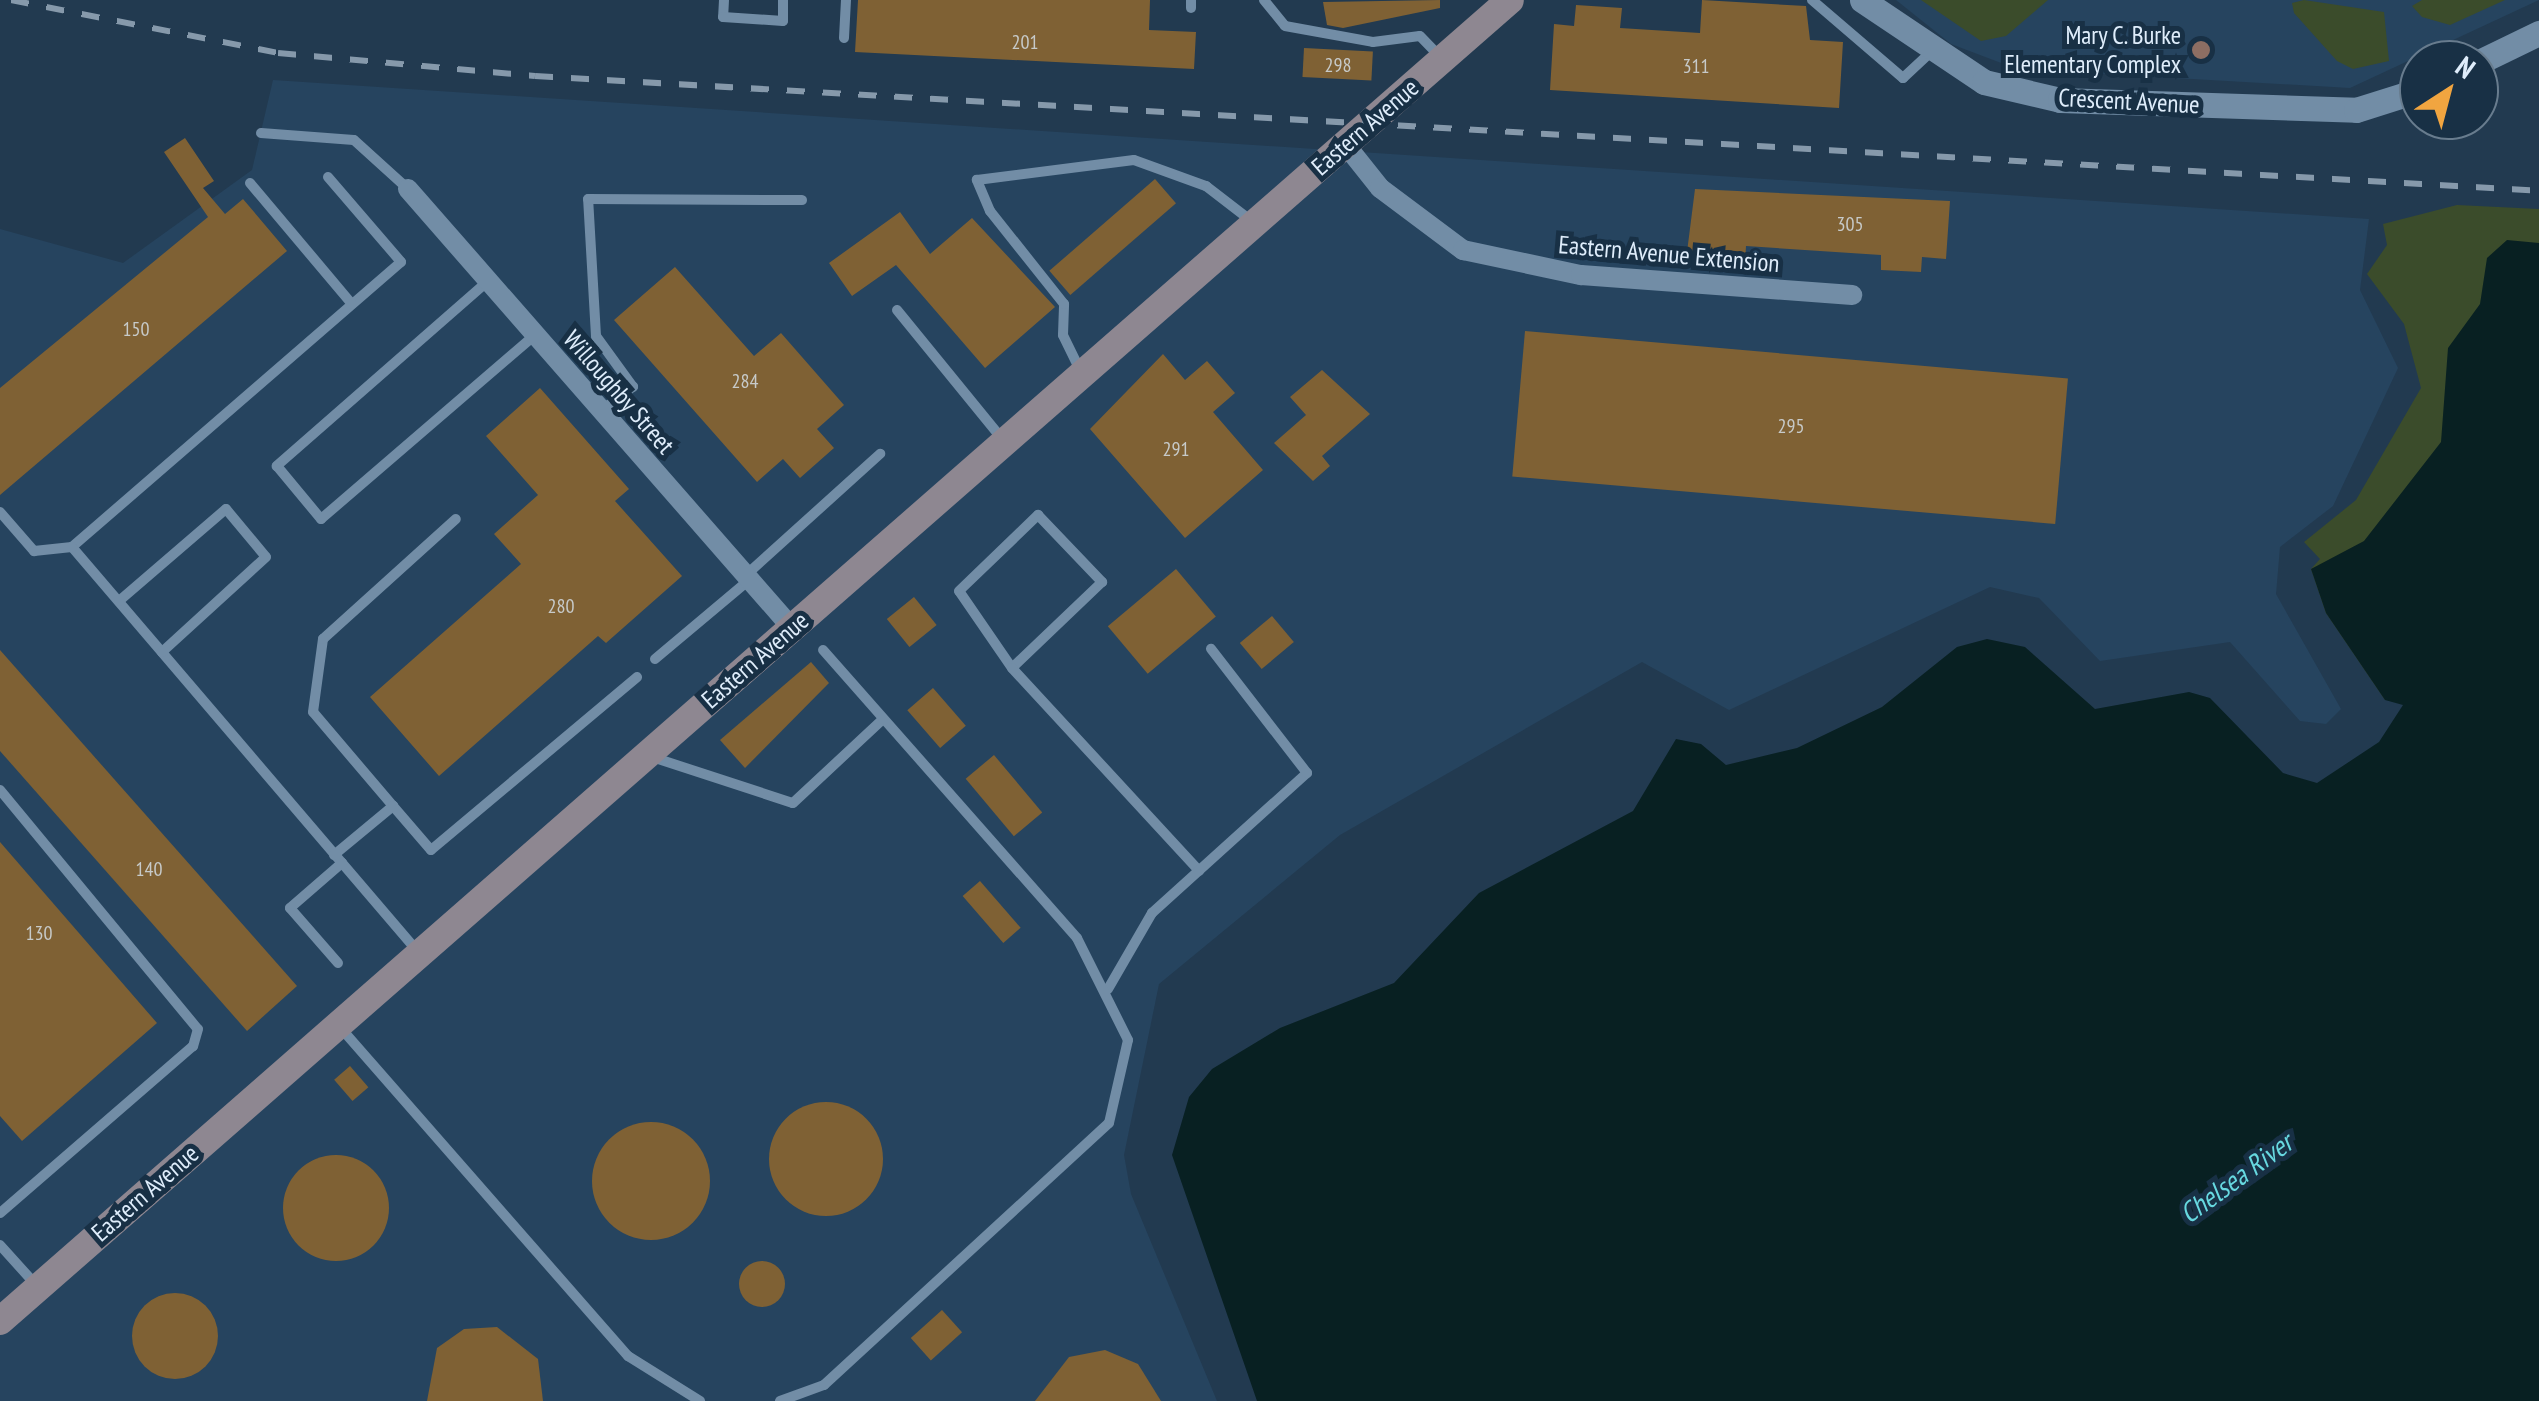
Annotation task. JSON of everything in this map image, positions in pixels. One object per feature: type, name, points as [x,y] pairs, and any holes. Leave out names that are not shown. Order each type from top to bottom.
[{"type":"main road","name":"Eastern Avenue","points":[[0,1320],[1510,0]]},
{"type":"street","name":"Crescent Avenue","points":[[1862,0],[1931,52],[1984,82],[2060,100],[2356,110],[2399,96]]},
{"type":"street","points":[[2499,52],[2539,33]]},
{"type":"street","name":"Eastern Avenue Extension","points":[[1345,144],[1380,188],[1463,250],[1580,275],[1852,295]]},
{"type":"street","name":"Willoughby Street","points":[[408,190],[792,628]]},
{"type":"lane","points":[[724,0],[723,17],[783,21],[784,0]]},
{"type":"lane","points":[[844,38],[846,0]]},
{"type":"lane","points":[[1264,0],[1285,26],[1373,42],[1420,36],[1442,59]]},
{"type":"lane","points":[[1812,0],[1902,78],[1931,52]]},
{"type":"lane","points":[[261,133],[354,140],[408,190]]},
{"type":"lane","points":[[1082,374],[1063,335],[1064,304],[990,211],[977,180],[1134,160],[1206,186],[1255,223]]},
{"type":"lane","points":[[0,512],[34,550],[72,546],[401,262],[328,177]]},
{"type":"lane","points":[[250,183],[352,304]]},
{"type":"lane","points":[[602,411],[633,387],[596,336],[588,199],[802,200]]},
{"type":"lane","points":[[488,282],[277,466],[321,519],[536,335]]},
{"type":"lane","points":[[897,310],[1005,442]]},
{"type":"lane","points":[[654,659],[880,454]]},
{"type":"lane","points":[[119,602],[226,509],[266,558],[162,652]]},
{"type":"lane","points":[[1012,668],[1102,582],[1038,515],[959,591],[1012,668],[1198,871]]},
{"type":"lane","points":[[456,519],[323,639],[313,712],[432,850],[638,676]]},
{"type":"lane","points":[[72,546],[419,954]]},
{"type":"lane","points":[[1108,989],[1152,913],[1307,772],[1211,648]]},
{"type":"lane","points":[[780,1401],[824,1384],[1109,1123],[1128,1040],[1108,989],[1077,938],[823,650]]},
{"type":"lane","points":[[646,755],[793,803],[883,720]]},
{"type":"lane","points":[[0,790],[198,1029],[193,1046],[0,1213]]},
{"type":"lane","points":[[338,963],[290,908],[393,806]]},
{"type":"lane","points":[[338,1025],[628,1356],[700,1401]]},
{"type":"lane","points":[[0,1245],[38,1288]]},
{"type":"shaded area","name":"Mary C. Burke Elementary Complex","points":[[1896,0],[2539,0],[2453,40],[2399,40],[2399,65],[2350,88],[2017,69],[1951,44]]},
{"type":"shaded area","points":[[273,80],[2369,219],[2360,290],[2398,368],[2333,506],[2280,547],[2276,594],[2341,709],[2326,724],[2300,721],[2230,642],[2100,661],[2039,598],[1990,587],[1729,710],[1642,662],[1340,835],[1159,984],[1124,1155],[1131,1194],[1217,1401],[0,1401],[0,229],[123,263],[252,170]]},
{"type":"green space","points":[[1921,0],[2048,0],[2006,36],[1981,41]]},
{"type":"green space","points":[[2304,0],[2384,12],[2389,61],[2353,69],[2337,61],[2294,13],[2292,3]]},
{"type":"green space","points":[[2422,0],[2505,0],[2450,25],[2422,17],[2412,6]]},
{"type":"green space","points":[[2457,205],[2539,209],[2539,631],[2385,700],[2326,613],[2311,569],[2320,559],[2304,542],[2356,500],[2421,388],[2404,324],[2367,274],[2387,245],[2383,224]]},
{"type":"water","name":"Chelsea River","points":[[2507,240],[2539,243],[2539,1401],[1257,1401],[1172,1155],[1189,1097],[1212,1069],[1280,1028],[1394,983],[1479,893],[1633,811],[1676,739],[1701,744],[1726,765],[1797,748],[1882,707],[1957,647],[1987,639],[2025,647],[2095,709],[2189,692],[2210,698],[2283,773],[2317,783],[2379,742],[2403,705],[2385,700],[2326,613],[2311,569],[2364,541],[2441,442],[2448,348],[2480,304],[2487,258]]},
{"type":"building","points":[[858,0],[1150,0],[1149,30],[1196,32],[1194,69],[855,52]]},
{"type":"building","points":[[1440,0],[1440,8],[1343,28],[1327,25],[1323,2]]},
{"type":"building","points":[[1702,0],[1806,6],[1810,40],[1843,42],[1839,108],[1550,90],[1554,24],[1574,26],[1576,5],[1622,8],[1620,28],[1700,33]]},
{"type":"building","points":[[1304,48],[1373,52],[1371,81],[1302,77]]},
{"type":"building","points":[[185,138],[214,181],[203,188],[225,214],[243,199],[287,251],[0,495],[0,388],[208,217],[164,152]]},
{"type":"building","points":[[1155,179],[1176,203],[1070,295],[1049,271]]},
{"type":"building","points":[[1695,189],[1950,201],[1946,259],[1922,257],[1921,272],[1881,270],[1881,255],[1746,246],[1745,264],[1686,260]]},
{"type":"building","points":[[900,212],[930,254],[972,218],[1055,307],[985,368],[896,265],[852,296],[829,263]]},
{"type":"building","points":[[675,267],[754,356],[781,333],[844,405],[817,429],[834,448],[800,478],[783,459],[757,482],[614,320]]},
{"type":"building","points":[[1525,331],[2068,378],[2055,524],[1512,476]]},
{"type":"building","points":[[1163,354],[1185,380],[1207,361],[1235,393],[1213,412],[1263,470],[1185,538],[1090,429]]},
{"type":"building","points":[[1322,370],[1370,414],[1322,456],[1330,466],[1313,481],[1274,443],[1306,415],[1290,397]]},
{"type":"building","points":[[540,388],[629,489],[615,501],[682,576],[606,643],[598,636],[439,776],[370,697],[521,564],[494,534],[538,495],[486,436]]},
{"type":"building","points":[[1176,569],[1216,616],[1148,674],[1108,626]]},
{"type":"building","points":[[914,597],[937,625],[909,647],[887,619]]},
{"type":"building","points":[[1272,616],[1294,642],[1262,669],[1240,643]]},
{"type":"building","points":[[0,650],[297,986],[247,1031],[0,751]]},
{"type":"building","points":[[811,662],[829,683],[745,768],[720,740]]},
{"type":"building","points":[[933,688],[966,726],[940,748],[907,710]]},
{"type":"building","points":[[994,755],[1042,812],[1014,836],[966,779]]},
{"type":"building","points":[[0,842],[157,1023],[22,1141],[0,1116]]},
{"type":"building","points":[[980,881],[1021,928],[1003,943],[963,896]]},
{"type":"building","points":[[350,1066],[368,1087],[353,1101],[334,1080]]},
{"type":"building","points":[[826,1102],[848,1106],[866,1119],[879,1137],[883,1159],[879,1181],[866,1199],[848,1212],[826,1216],[804,1212],[786,1199],[773,1181],[769,1159],[773,1137],[786,1119],[804,1106]]},
{"type":"building","points":[[651,1122],[674,1126],[693,1139],[706,1158],[710,1181],[706,1204],[693,1223],[674,1236],[651,1240],[628,1236],[609,1223],[596,1204],[592,1181],[596,1158],[609,1139],[628,1126]]},
{"type":"building","points":[[336,1155],[356,1159],[373,1171],[385,1188],[389,1208],[385,1228],[373,1245],[356,1257],[336,1261],[316,1257],[299,1245],[287,1228],[283,1208],[287,1188],[299,1171],[316,1159]]},
{"type":"building","points":[[762,1261],[778,1268],[785,1284],[778,1300],[762,1307],[746,1300],[739,1284],[746,1268]]},
{"type":"building","points":[[175,1293],[199,1300],[211,1312],[218,1336],[211,1360],[199,1372],[175,1379],[151,1372],[139,1360],[132,1336],[139,1312],[151,1300]]},
{"type":"building","points":[[942,1310],[962,1332],[931,1360],[911,1338]]},
{"type":"building","points":[[497,1327],[538,1359],[543,1401],[427,1401],[437,1348],[464,1329]]},
{"type":"building","points":[[1105,1350],[1138,1364],[1161,1401],[1035,1401],[1069,1357]]},
{"type":"railway","points":[[11,0],[278,53],[535,76],[2539,191]]},
{"type":"place","name":"Mary C. Burke Elementary Complex","points":[[2201,50]]}]
